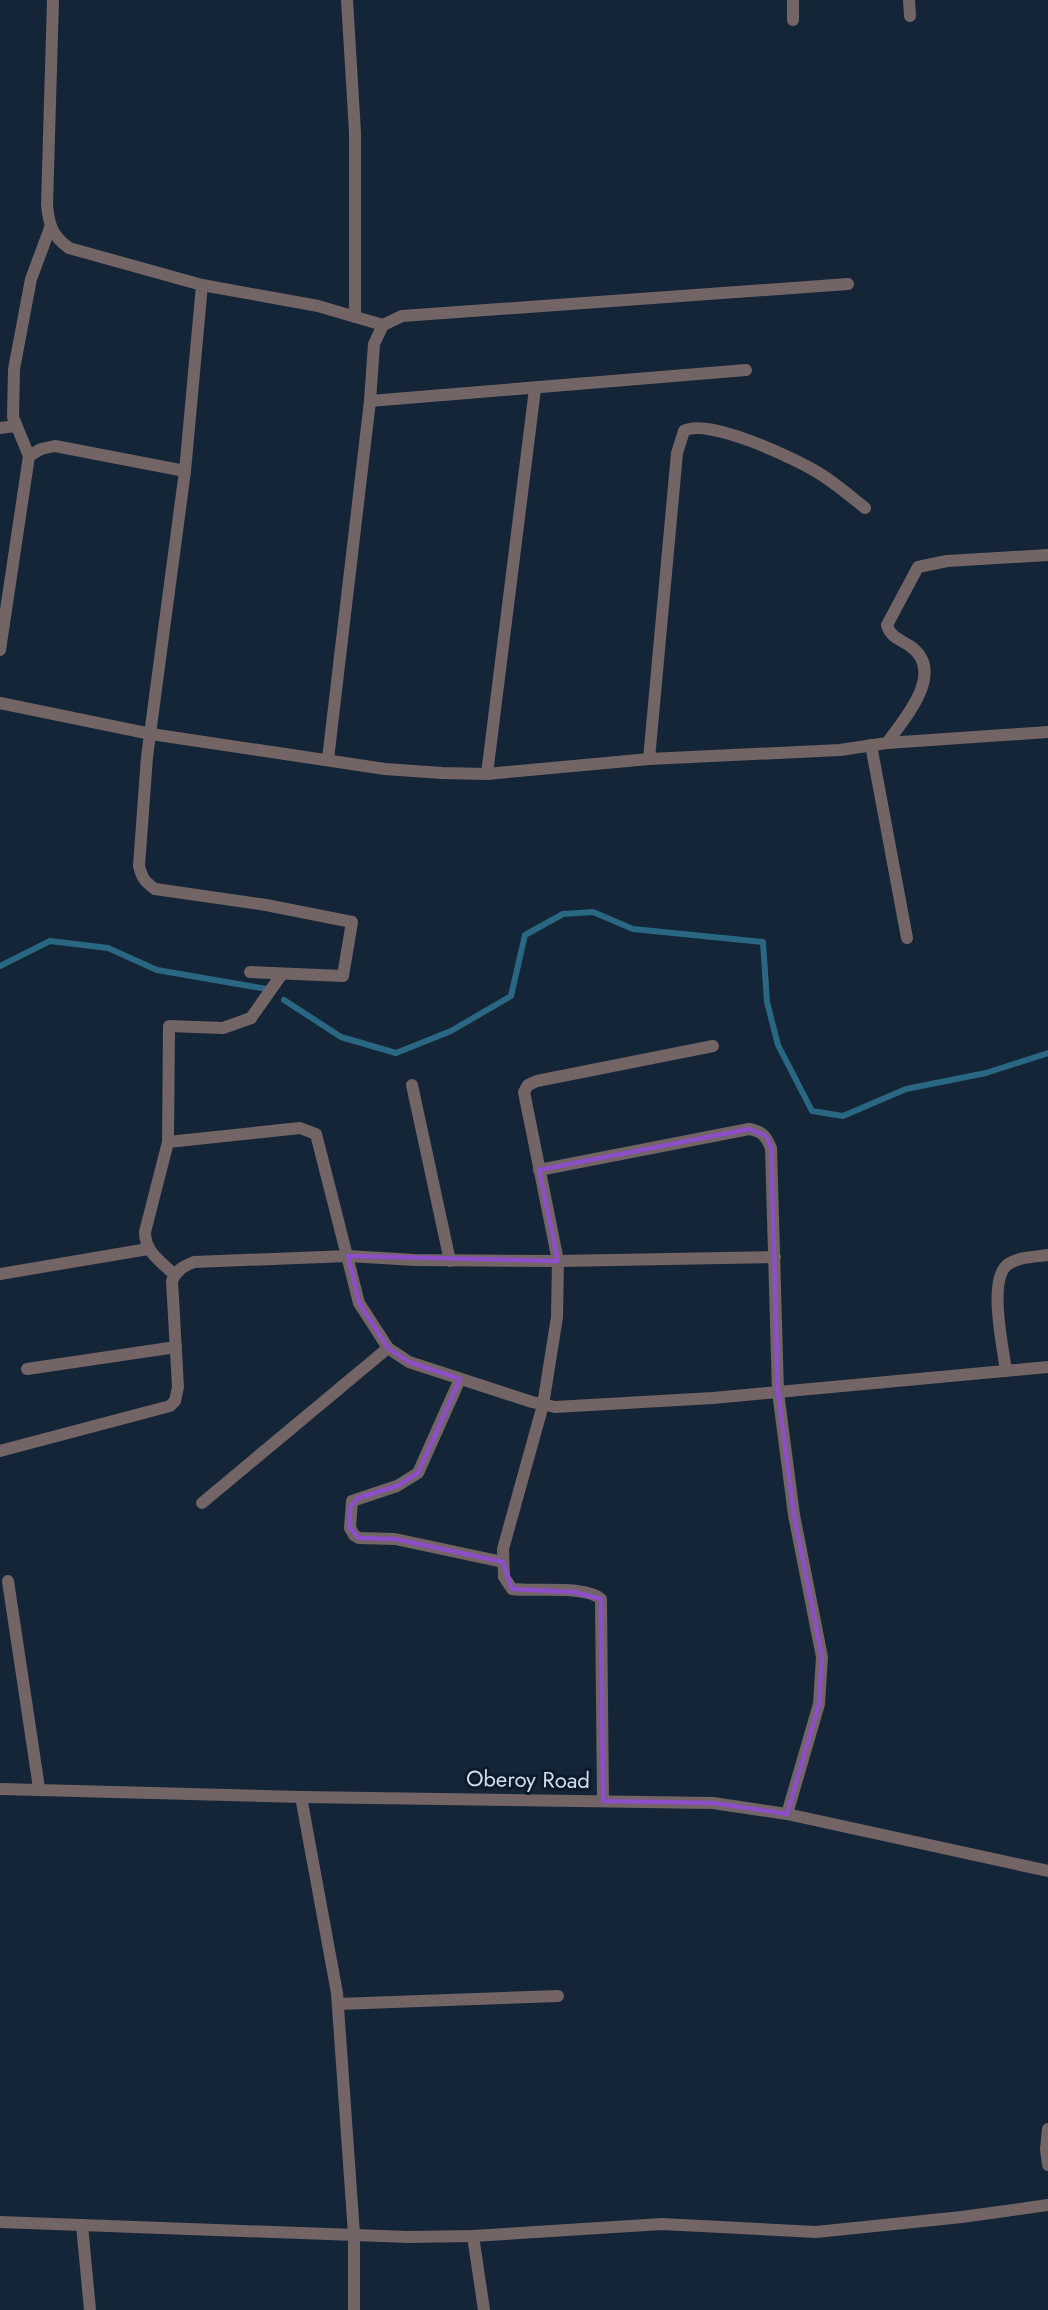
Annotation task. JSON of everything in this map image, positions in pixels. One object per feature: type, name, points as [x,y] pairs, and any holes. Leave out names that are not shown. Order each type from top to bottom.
[{"type":"street","points":[[53,0],[47,205],[50,228],[56,240],[69,248],[202,285],[318,306],[383,325]]},
{"type":"street","points":[[347,0],[355,132],[355,317]]},
{"type":"street","points":[[793,0],[793,20]]},
{"type":"street","points":[[909,0],[910,16]]},
{"type":"street","points":[[0,650],[29,456],[12,417],[14,369],[31,279],[50,228]]},
{"type":"street","points":[[328,759],[370,400],[374,344],[383,325],[402,316],[848,284]]},
{"type":"street","points":[[202,285],[185,471],[151,734],[139,866],[144,882],[154,890],[267,905],[352,922],[344,976],[250,972]]},
{"type":"street","points":[[370,400],[535,389],[746,370]]},
{"type":"street","points":[[487,774],[535,389]]},
{"type":"street","points":[[0,428],[15,426]]},
{"type":"street","points":[[649,759],[677,453],[684,431],[690,427],[701,427],[722,432],[795,460],[819,473],[866,508]]},
{"type":"street","points":[[29,456],[41,449],[55,446],[185,471]]},
{"type":"street","points":[[887,742],[923,688],[924,669],[920,658],[912,647],[892,636],[887,625],[914,571],[931,562],[1048,555]]},
{"type":"street","points":[[0,703],[151,734],[385,769],[487,774],[649,759],[840,750],[887,742],[1048,732]]},
{"type":"street","points":[[871,745],[907,938]]},
{"type":"street","points":[[174,1274],[148,1250],[145,1232],[168,1142],[169,1026],[223,1028],[251,1018],[282,974]]},
{"type":"street","points":[[603,1801],[601,1599],[595,1594],[512,1589],[504,1576],[502,1562],[503,1549],[543,1405],[557,1317],[558,1261],[524,1092],[528,1085],[537,1081],[713,1046]]},
{"type":"street","points":[[412,1085],[450,1261]]},
{"type":"street","points":[[168,1142],[300,1128],[316,1134],[359,1303],[388,1348],[409,1362],[543,1405],[597,1405],[778,1392],[1048,1367]]},
{"type":"street","points":[[539,1170],[749,1129],[759,1131],[766,1136],[771,1148],[778,1392],[794,1515],[822,1657],[819,1704],[787,1814]]},
{"type":"street","points":[[0,1274],[148,1250]]},
{"type":"street","points":[[1006,1371],[998,1280],[1008,1264],[1020,1259],[1048,1255]]},
{"type":"street","points":[[0,1451],[170,1406],[175,1401],[178,1388],[172,1281],[174,1274],[183,1266],[194,1262],[348,1256],[450,1261],[774,1257]]},
{"type":"street","points":[[27,1369],[176,1347]]},
{"type":"street","points":[[202,1503],[388,1348]]},
{"type":"street","points":[[460,1378],[417,1473],[397,1486],[352,1501],[350,1528],[359,1538],[395,1539],[502,1562]]},
{"type":"street","points":[[8,1581],[39,1788]]},
{"type":"street","name":"Oberoy Road","points":[[0,1789],[39,1788],[300,1797],[713,1803],[787,1814],[1048,1871]]},
{"type":"street","points":[[300,1797],[338,2004],[354,2234],[354,2310]]},
{"type":"street","points":[[338,2004],[558,1996]]},
{"type":"street","points":[[1048,2129],[1046,2149],[1048,2165]]},
{"type":"street","points":[[0,2222],[473,2236],[662,2224],[816,2232],[962,2217],[1048,2205]]},
{"type":"street","points":[[82,2225],[90,2310]]},
{"type":"street","points":[[473,2236],[484,2310]]},
{"type":"highlighted area","points":[[749,1129],[766,1136],[771,1148],[778,1392],[794,1515],[822,1657],[819,1704],[787,1814],[713,1803],[603,1801],[601,1599],[574,1592],[512,1589],[503,1562],[395,1539],[359,1538],[350,1528],[350,1507],[358,1498],[397,1486],[418,1473],[460,1379],[409,1362],[388,1348],[359,1303],[348,1256],[558,1261],[539,1170]]},
{"type":"waterway","points":[[284,1000],[341,1037],[396,1053],[451,1031],[511,996],[525,935],[563,914],[593,912],[633,929],[763,942],[767,1002],[778,1045],[812,1111],[843,1116],[906,1089],[986,1073],[1048,1053]]},
{"type":"waterway","points":[[0,966],[50,941],[108,948],[157,970],[267,989]]}]
